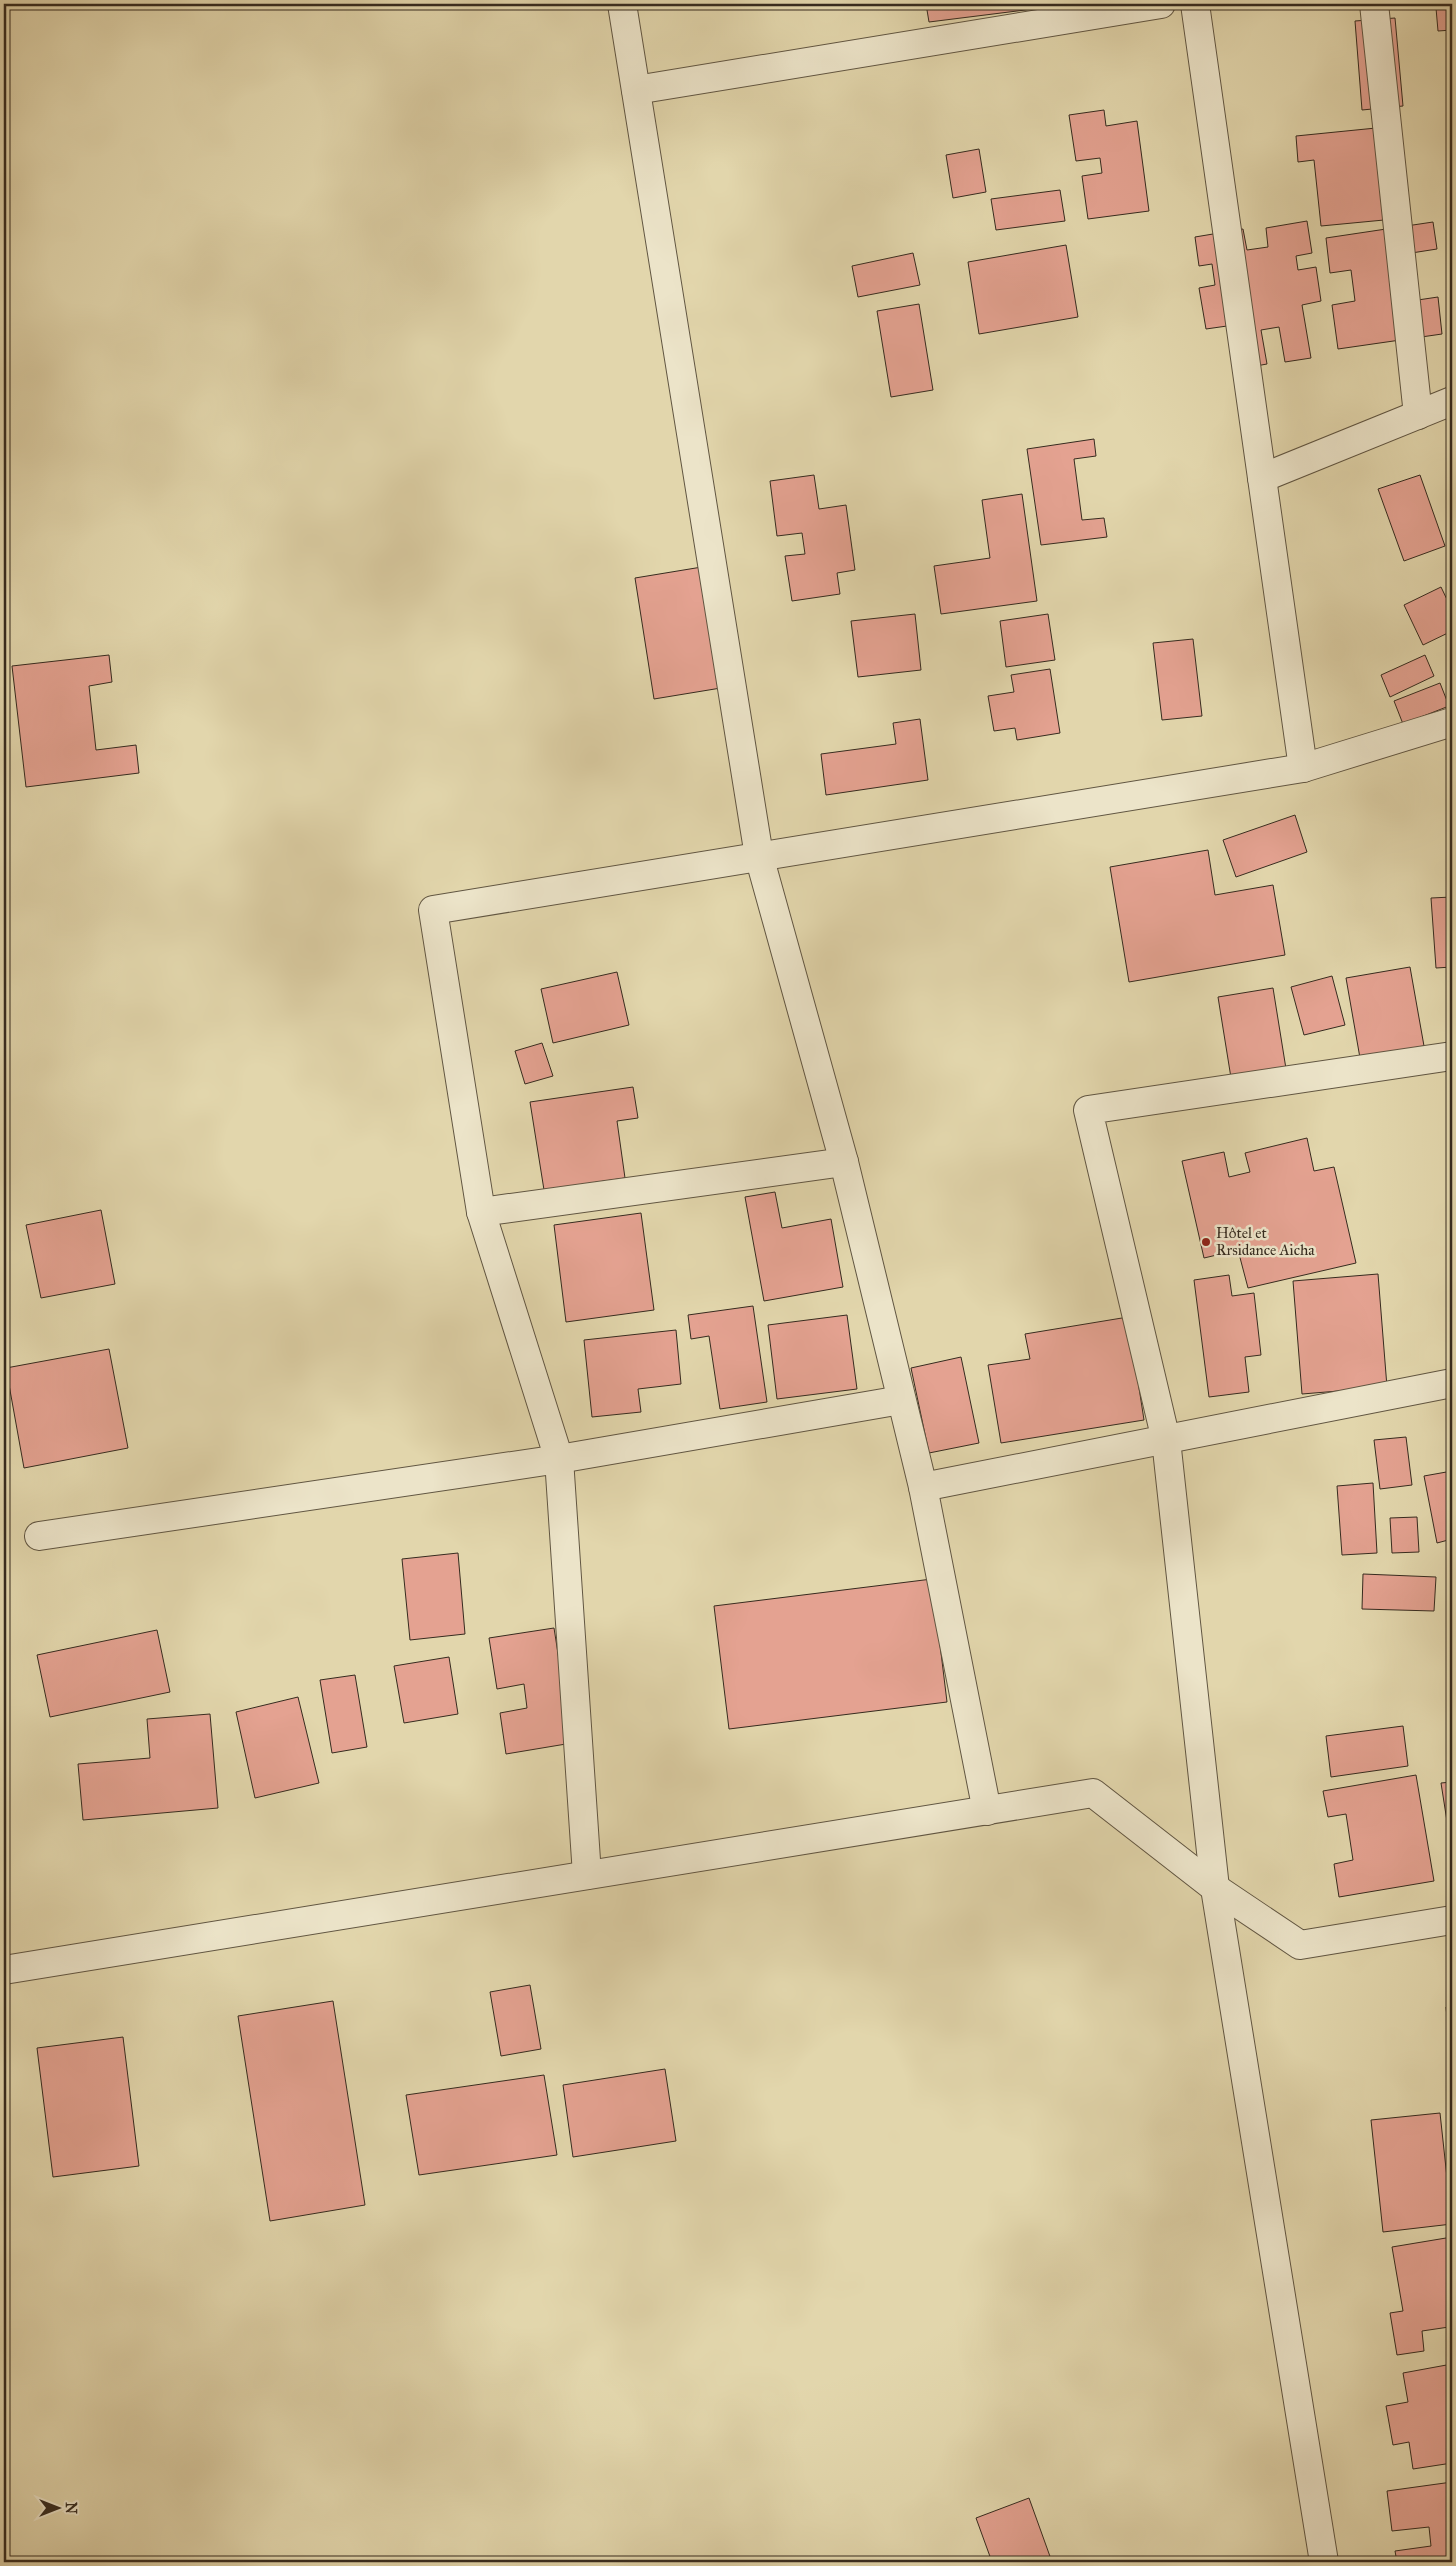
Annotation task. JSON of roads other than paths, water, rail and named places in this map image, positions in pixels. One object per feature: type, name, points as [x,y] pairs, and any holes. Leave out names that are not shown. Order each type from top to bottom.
[{"type":"street","points":[[622,4],[759,856],[844,1162],[923,1487],[987,1811]]},
{"type":"street","points":[[636,90],[1161,4]]},
{"type":"street","points":[[1195,4],[1303,768]]},
{"type":"street","points":[[1374,4],[1418,415]]},
{"type":"street","points":[[1262,478],[1452,401]]},
{"type":"street","points":[[587,1875],[559,1459],[481,1212],[433,910],[1303,768],[1452,722]]},
{"type":"street","points":[[1324,2562],[1215,1888],[1166,1440],[1088,1110],[1452,1056]]},
{"type":"street","points":[[481,1212],[844,1162]]},
{"type":"street","points":[[923,1487],[1452,1383]]},
{"type":"street","points":[[39,1536],[559,1459],[901,1400]]},
{"type":"street","points":[[4,1970],[1093,1793],[1215,1888],[1300,1945],[1452,1920]]},
{"type":"place","name":"Hôtel et Rrsidance Aicha","points":[[1206,1242]]}]
